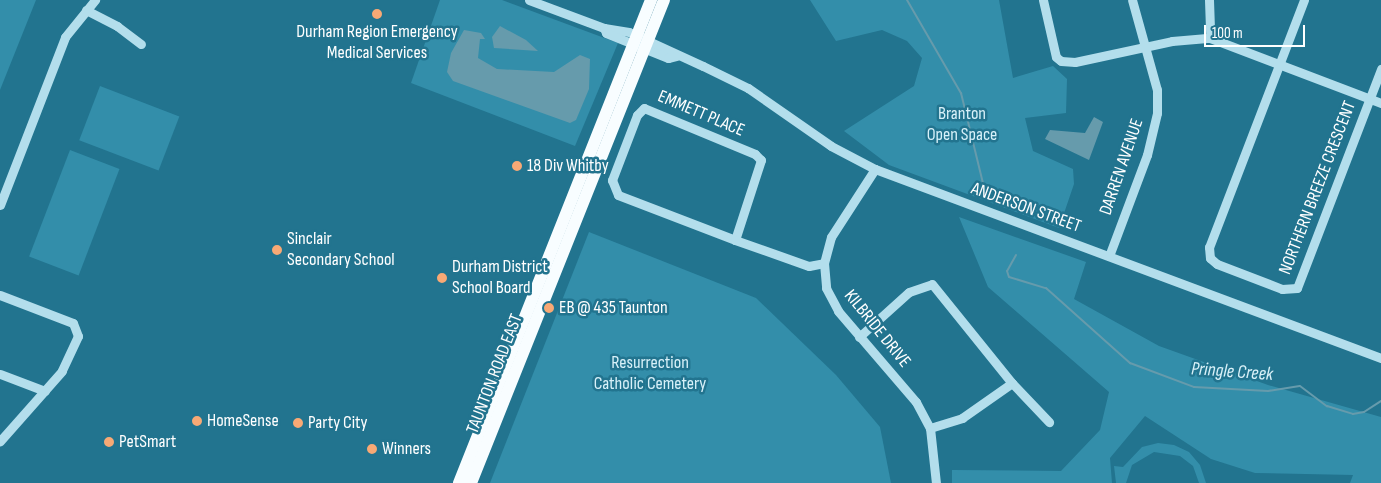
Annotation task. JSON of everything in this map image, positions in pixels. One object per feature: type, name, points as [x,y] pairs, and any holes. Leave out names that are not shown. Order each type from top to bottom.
[{"type":"main road","name":"TAUNTON ROAD EAST","points":[[471,483],[641,43],[651,0]]},
{"type":"main road","name":"TAUNTON ROAD EAST","points":[[458,483],[641,43],[664,0]]},
{"type":"street","points":[[0,205],[65,36],[95,0]]},
{"type":"street","name":"ANDERSON STREET","points":[[529,0],[604,28],[606,33],[641,43],[668,58],[676,56],[748,88],[831,146],[875,170],[1381,358]]},
{"type":"street","points":[[1043,0],[1056,57],[1061,61],[1075,62],[1146,47],[1210,38],[1381,103]]},
{"type":"street","name":"DARREN AVENUE","points":[[1109,256],[1155,133],[1157,90],[1132,0]]},
{"type":"street","points":[[1208,0],[1210,38]]},
{"type":"street","points":[[1280,64],[1304,0]]},
{"type":"street","points":[[86,10],[117,26],[141,44]]},
{"type":"street","name":"NORTHERN BREEZE CRESCENT","points":[[1280,64],[1209,247],[1210,258],[1216,264],[1282,289],[1297,288],[1370,99]]},
{"type":"street","points":[[1370,99],[1381,69]]},
{"type":"street","name":"EMMETT PLACE","points":[[736,240],[761,160],[755,154],[644,108],[633,124],[612,180],[613,189],[618,195],[736,240],[809,266],[824,263]]},
{"type":"street","name":"KILBRIDE DRIVE","points":[[875,170],[840,221],[824,263],[826,288],[838,312],[916,402],[930,428],[936,483]]},
{"type":"street","points":[[859,337],[909,292],[932,284],[1012,383],[1049,422]]},
{"type":"street","points":[[0,295],[76,325],[78,336],[76,348],[62,371],[0,440]]},
{"type":"street","points":[[0,374],[46,391]]},
{"type":"street","points":[[930,428],[962,418],[1012,383]]},
{"type":"green space","points":[[0,0],[36,0],[0,90]]},
{"type":"green space","points":[[440,0],[502,0],[618,43],[575,146],[411,83]]},
{"type":"green space","name":"Branton Open Space","points":[[810,0],[999,0],[1013,78],[1053,66],[1067,79],[1066,113],[1025,118],[1033,151],[1073,169],[1074,184],[1059,228],[889,165],[844,131],[914,86],[922,58],[907,41],[882,30],[836,41]]},
{"type":"green space","points":[[100,86],[179,116],[159,171],[79,140]]},
{"type":"green space","points":[[70,150],[119,169],[79,275],[29,256]]},
{"type":"green space","points":[[959,217],[1086,262],[1074,299],[1159,346],[1268,385],[1381,417],[1381,483],[1350,483],[1353,475],[1255,473],[1211,459],[1145,416],[1110,458],[1112,483],[952,483],[952,470],[1061,471],[1100,430],[1109,392],[988,287]]},
{"type":"green space","name":"Resurrection Catholic Cemetery","points":[[589,232],[756,298],[836,375],[880,427],[891,483],[490,483]]},
{"type":"green space","points":[[1158,443],[1174,445],[1189,452],[1200,465],[1206,483],[1199,483],[1193,466],[1180,456],[1154,452],[1132,465],[1126,483],[1116,483],[1114,466],[1123,467],[1142,447]]},
{"type":"shaded area","points":[[500,26],[526,40],[538,51],[494,48],[492,37]]},
{"type":"shaded area","points":[[464,30],[481,33],[485,39],[480,39],[478,58],[497,69],[554,72],[580,55],[590,59],[589,89],[576,120],[570,123],[453,81],[447,72],[451,53]]},
{"type":"shaded area","points":[[1094,117],[1103,122],[1089,160],[1045,139],[1050,130],[1085,133]]},
{"type":"waterway","name":"Pringle Creek","points":[[907,0],[961,93],[984,187]]},
{"type":"waterway","name":"Pringle Creek","points":[[1016,255],[1007,271],[1009,277],[1046,288],[1130,363],[1194,387],[1268,391],[1300,386],[1327,406],[1353,414],[1364,412],[1381,401]]},
{"type":"place","name":"Durham Region Emergency Medical Services","points":[[377,14]]},
{"type":"place","name":"18 Div Whitby","points":[[517,166]]},
{"type":"place","name":"Sinclair Secondary School","points":[[277,250]]},
{"type":"place","name":"Durham District School Board","points":[[442,278]]},
{"type":"place","name":"EB @ 435 Taunton","points":[[549,308]]},
{"type":"place","name":"HomeSense","points":[[197,421]]},
{"type":"place","name":"Party City","points":[[298,423]]},
{"type":"place","name":"PetSmart","points":[[109,442]]},
{"type":"place","name":"Winners","points":[[372,449]]}]
